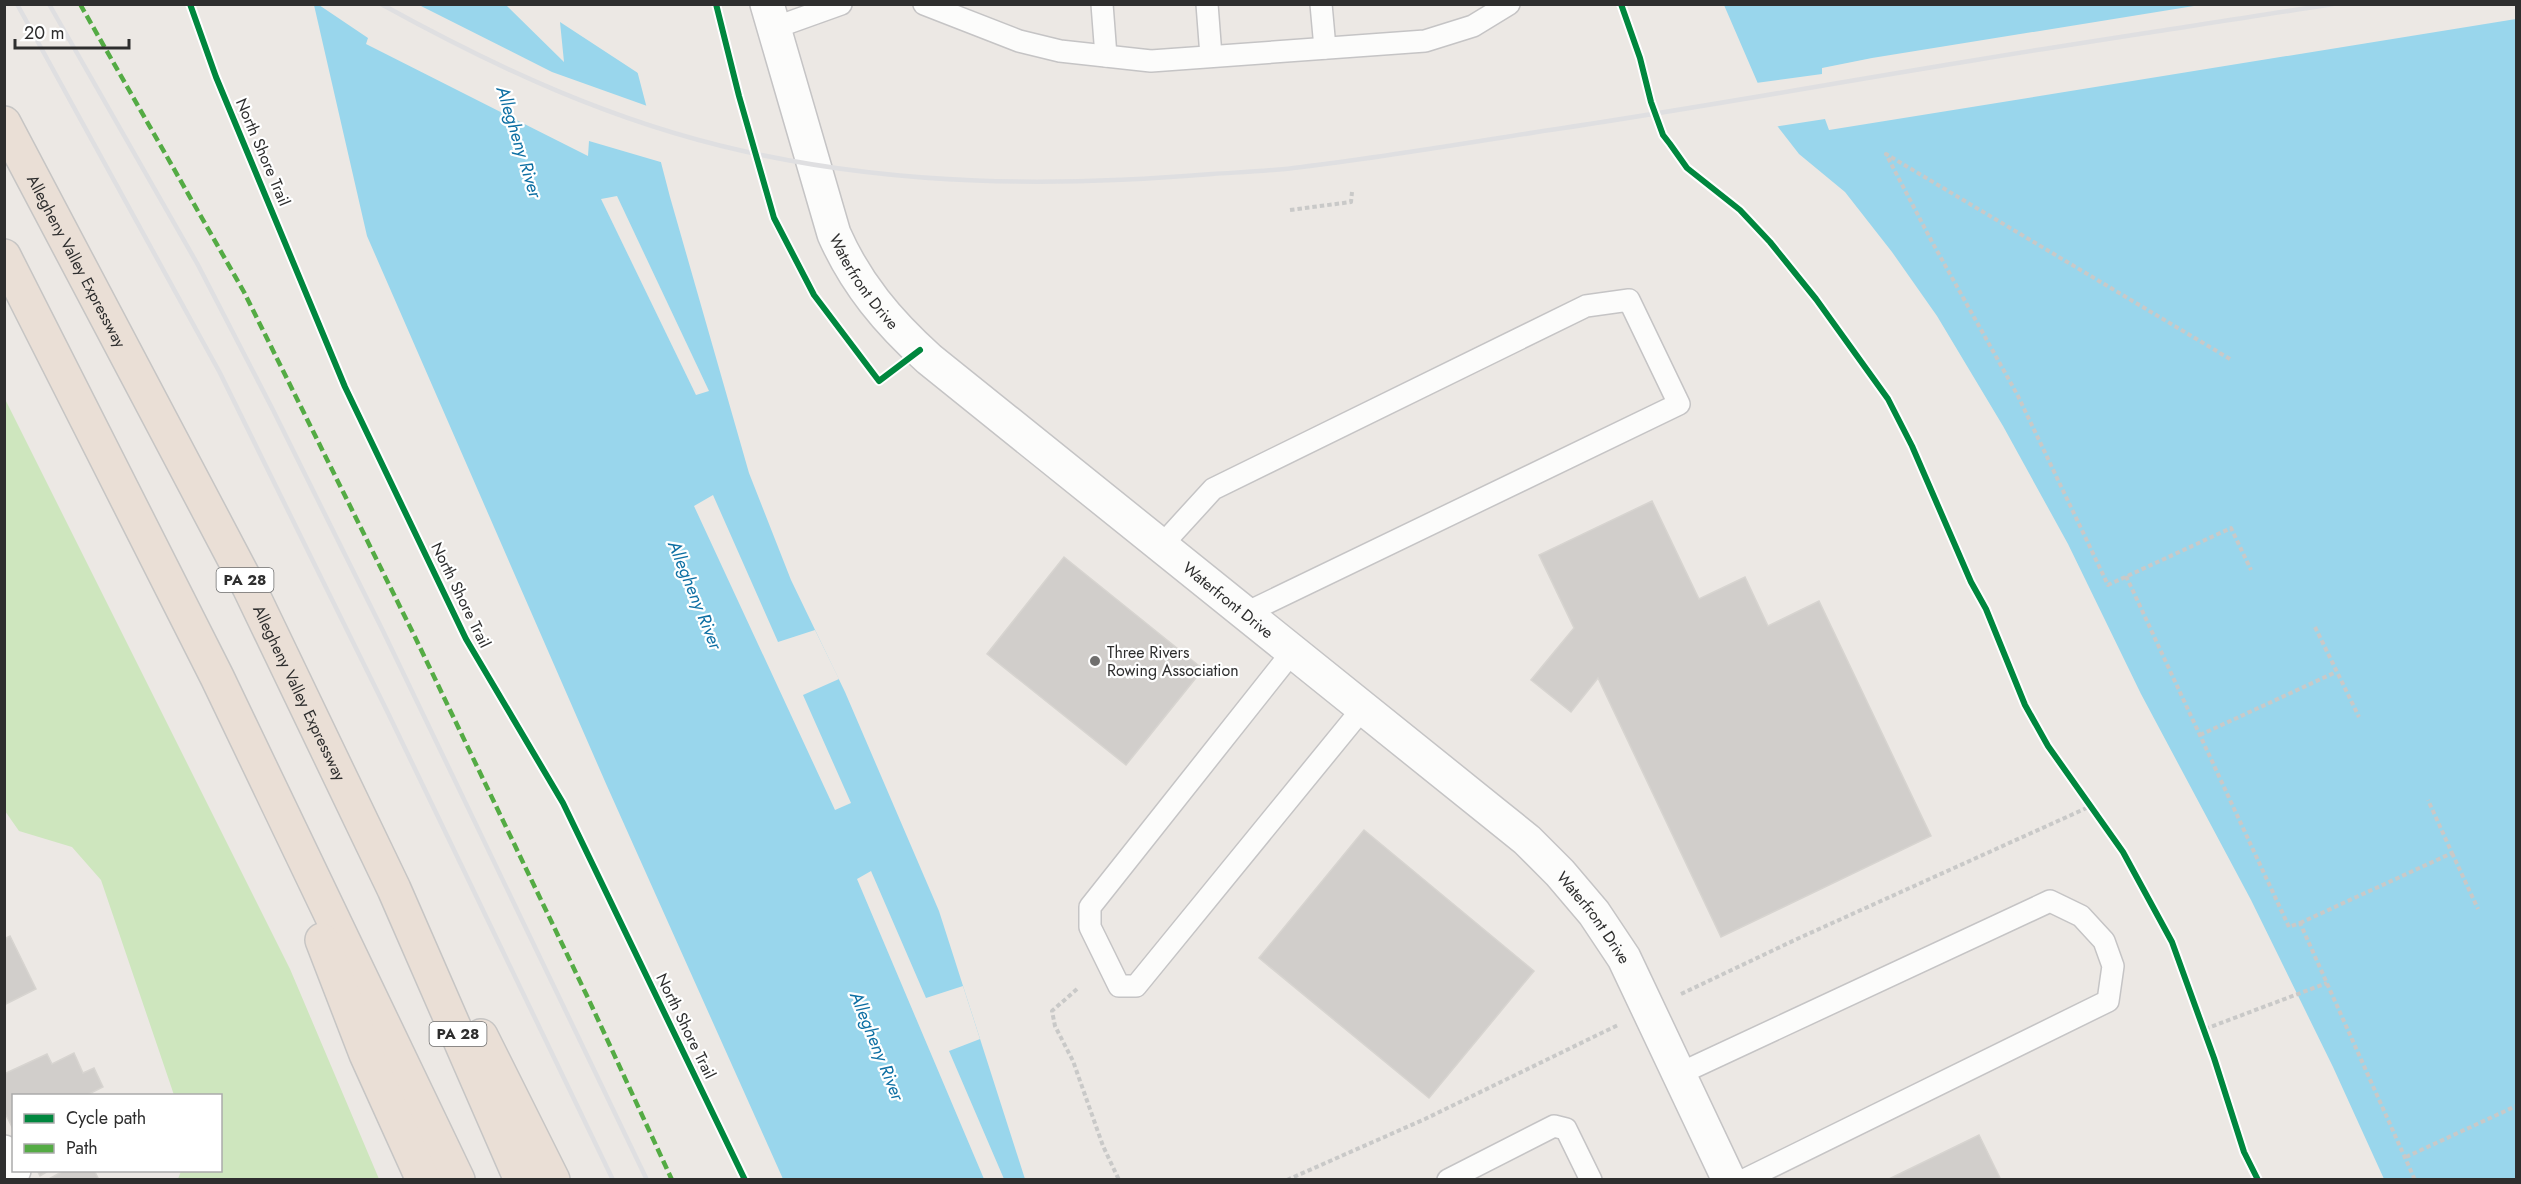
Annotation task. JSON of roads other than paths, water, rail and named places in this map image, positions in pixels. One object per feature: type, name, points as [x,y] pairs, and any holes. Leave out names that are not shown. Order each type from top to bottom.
[{"type":"highway","name":"Allegheny Valley Expressway","points":[[4,123],[249,587],[394,889],[521,1179]]},
{"type":"highway","points":[[4,256],[218,676],[458,1179]]},
{"type":"highway","points":[[218,676],[366,1054],[423,1179]]},
{"type":"highway","points":[[394,889],[452,978],[553,1179]]},
{"type":"street","name":"Waterfront Drive","points":[[770,16],[834,234],[846,262],[868,296],[897,330],[929,359],[1527,840],[1560,873],[1594,913],[1618,949],[1729,1179]]},
{"type":"street","points":[[4,1152],[12,1166]]},
{"type":"lane","points":[[770,16],[841,4]]},
{"type":"lane","points":[[924,4],[1019,41],[1060,51],[1151,61],[1425,40],[1473,26],[1509,4]]},
{"type":"lane","points":[[1102,4],[1106,56]]},
{"type":"lane","points":[[1207,4],[1211,56]]},
{"type":"lane","points":[[1321,4],[1325,48]]},
{"type":"lane","points":[[1161,546],[1213,489],[1586,306],[1629,300],[1679,404],[1246,613]]},
{"type":"lane","points":[[1293,651],[1090,907],[1090,927],[1119,986],[1136,986],[1364,708]]},
{"type":"lane","points":[[1679,1074],[2050,901],[2081,916],[2104,941],[2113,966],[2108,1001],[1744,1179]]},
{"type":"lane","points":[[1448,1179],[1554,1126],[1566,1129],[1591,1179]]},
{"type":"water","name":"Allegheny River","points":[[314,5],[620,5],[670,197],[749,473],[791,580],[845,692],[939,911],[1025,1179],[783,1179],[607,786],[367,236]]},
{"type":"water","points":[[1724,5],[2516,5],[2516,1179],[2384,1179],[2333,1067],[2251,900],[2141,694],[2068,544],[2003,426],[1937,316],[1892,252],[1845,192],[1799,154],[1775,123]]},
{"type":"railway","points":[[17,4],[220,373],[388,713],[613,1180]]},
{"type":"railway","points":[[49,4],[198,265],[273,410],[383,631],[647,1180]]},
{"type":"railway","points":[[381,4],[468,50],[557,91],[602,109],[695,139],[801,163],[859,171],[918,177],[1035,182],[1153,178],[1333,163],[2333,4]]},
{"type":"place","name":"Three Rivers Rowing Association","points":[[1095,661]]}]
